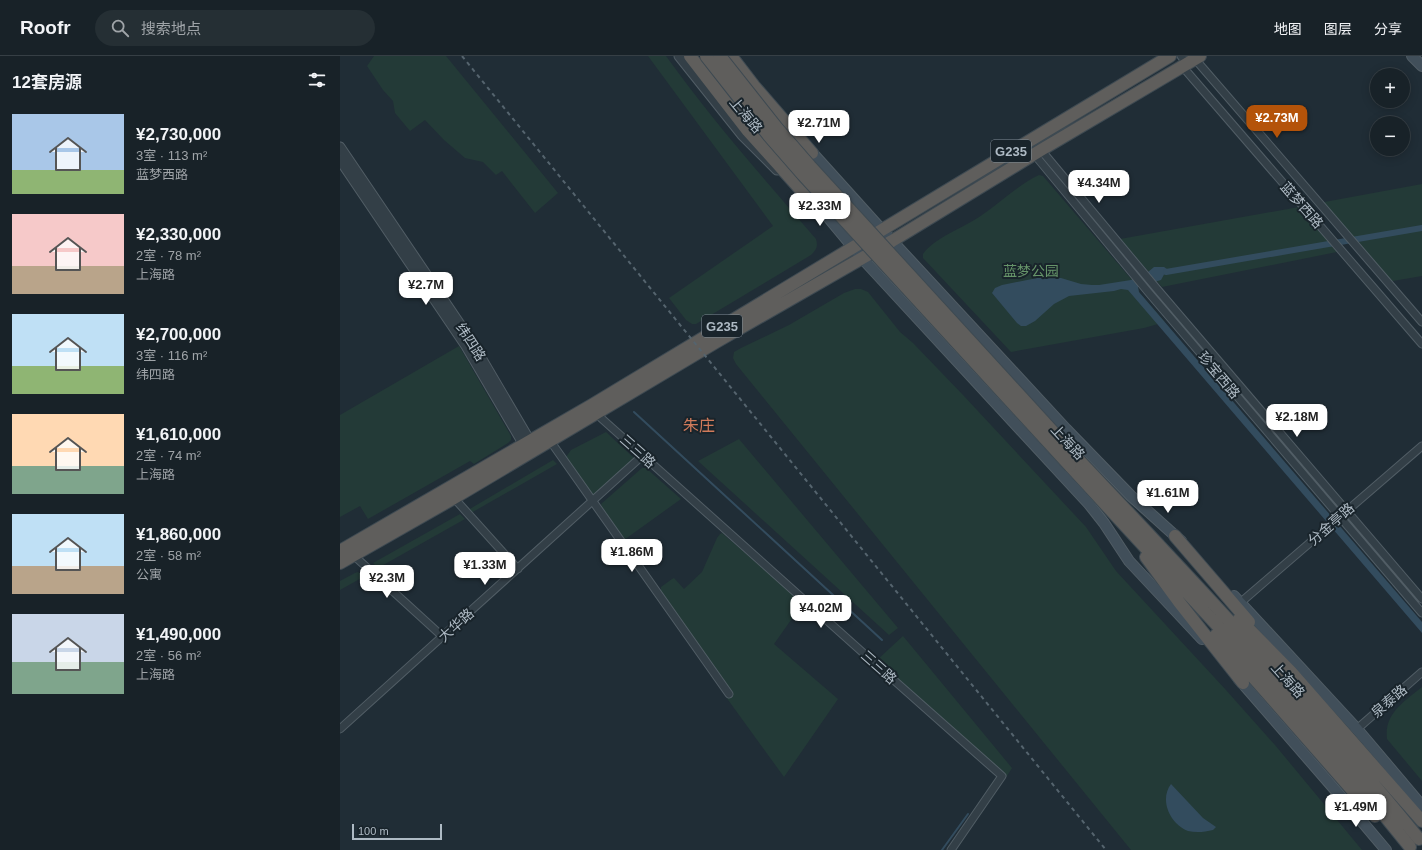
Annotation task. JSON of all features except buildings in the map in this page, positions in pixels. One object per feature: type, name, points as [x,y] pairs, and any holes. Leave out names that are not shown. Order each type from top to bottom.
[{"type":"highway","points":[[690,56],[748,131],[810,200]]},
{"type":"highway","name":"上海路","points":[[706,56],[740,100],[803,176],[1107,497],[1331,750],[1410,845]]},
{"type":"highway","name":"上海路","points":[[720,56],[777,128],[810,166],[1074,463]]},
{"type":"highway","points":[[731,56],[812,153]]},
{"type":"highway","name":"G235","points":[[340,563],[346,551],[592,405],[849,243],[881,230],[1170,56]]},
{"type":"highway","name":"G235","points":[[346,551],[454,498],[551,442],[716,342],[892,241],[1189,60]]},
{"type":"highway","points":[[1107,497],[1165,542],[1291,672]]},
{"type":"highway","points":[[1107,497],[1114,519],[1145,556],[1377,818],[1410,845]]},
{"type":"highway","points":[[1175,536],[1291,672],[1422,821]]},
{"type":"highway","points":[[1145,556],[1179,602],[1244,684]]},
{"type":"main road","name":"上海路","points":[[696,56],[862,258],[1088,504],[1104,523],[1129,561],[1244,684],[1386,850]]},
{"type":"main road","name":"上海路","points":[[736,56],[812,153],[881,230],[1110,475],[1175,536],[1240,602],[1357,729],[1422,807]]},
{"type":"main road","points":[[1412,56],[1422,66]]},
{"type":"main road","points":[[1337,792],[1391,850]]},
{"type":"street","name":"上海路","points":[[680,56],[742,135],[766,161],[810,200],[849,243]]},
{"type":"street","name":"蓝梦西路","points":[[1189,60],[1345,232],[1422,322]]},
{"type":"street","name":"蓝梦西路","points":[[1189,60],[1330,238],[1422,344]]},
{"type":"street","name":"纬四路","points":[[340,147],[470,338],[527,443]]},
{"type":"street","name":"珍宝西路","points":[[1038,152],[1141,270],[1422,599]]},
{"type":"street","name":"珍宝西路","points":[[1038,152],[1149,292],[1422,613]]},
{"type":"street","name":"纬四路","points":[[340,160],[466,346],[527,443]]},
{"type":"street","name":"三三路","points":[[601,418],[1002,776],[951,850]]},
{"type":"street","points":[[551,442],[729,694]]},
{"type":"street","name":"分金亭路","points":[[1240,602],[1422,446]]},
{"type":"street","name":"大华路","points":[[340,729],[642,456]]},
{"type":"street","points":[[454,498],[518,569]]},
{"type":"street","points":[[346,551],[443,637]]},
{"type":"street","name":"泉泰路","points":[[1357,729],[1422,672]]},
{"type":"green space","points":[[374,56],[446,56],[558,193],[535,213],[502,171],[496,175],[483,162],[465,158],[444,140],[425,120],[410,131],[395,113],[393,101],[383,90],[367,66]]},
{"type":"green space","points":[[648,56],[666,56],[720,126],[817,241],[815,251],[811,255],[696,324],[692,324],[686,320],[669,298],[773,226]]},
{"type":"green space","name":"蓝梦公园","points":[[1039,175],[1043,176],[1138,287],[1139,292],[1165,322],[1144,328],[1011,352],[923,258],[923,254],[934,243],[982,215],[1031,179]]},
{"type":"green space","points":[[1422,184],[1422,276],[1387,282],[1319,203]]},
{"type":"green space","points":[[1299,207],[1337,252],[1162,287],[1120,239]]},
{"type":"green space","points":[[855,289],[861,289],[868,292],[900,332],[913,343],[963,395],[1086,527],[1116,571],[1275,745],[1362,850],[1131,850],[736,364],[733,358],[734,352],[741,348],[789,325],[844,293]]},
{"type":"green space","points":[[459,346],[511,436],[511,440],[474,464],[470,461],[368,519],[360,506],[340,517],[340,415]]},
{"type":"green space","points":[[606,432],[634,458],[593,496],[566,457],[571,450]]},
{"type":"green space","points":[[739,439],[898,628],[889,635],[698,461]]},
{"type":"green space","points":[[553,460],[557,464],[471,513],[468,510]]},
{"type":"green space","points":[[642,468],[646,468],[681,499],[624,540],[602,508],[601,504]]},
{"type":"green space","points":[[460,514],[465,519],[378,568],[373,563]]},
{"type":"green space","points":[[722,533],[803,603],[774,644],[838,699],[784,777],[726,697],[731,693],[661,592],[661,587],[674,578],[684,589],[702,572],[717,538]]},
{"type":"green space","points":[[358,572],[365,576],[340,590],[340,581]]},
{"type":"green space","points":[[903,636],[1012,768],[1007,776],[876,661]]},
{"type":"green space","points":[[1422,687],[1422,781],[1387,739],[1387,730],[1392,715],[1402,703]]},
{"type":"water","points":[[1154,267],[1164,267],[1167,269],[1161,280],[1138,287],[1139,292],[1422,622],[1422,633],[1128,290],[1121,289],[1069,296],[1054,304],[1035,321],[1026,326],[1021,326],[1017,323],[992,293],[995,288],[1002,285],[1042,277],[1061,278],[1081,284],[1092,285],[1131,280],[1148,272]]},
{"type":"water","points":[[1171,784],[1203,818],[1216,827],[1213,830],[1191,832],[1182,828],[1176,823],[1168,811],[1166,804],[1166,797]]},
{"type":"waterway","points":[[1166,272],[1422,228]]},
{"type":"waterway","points":[[634,412],[882,640]]},
{"type":"waterway","points":[[942,850],[968,814]]},
{"type":"railway","points":[[462,56],[1106,850]]},
{"type":"district","name":"朱庄","points":[[699,425]]}]
